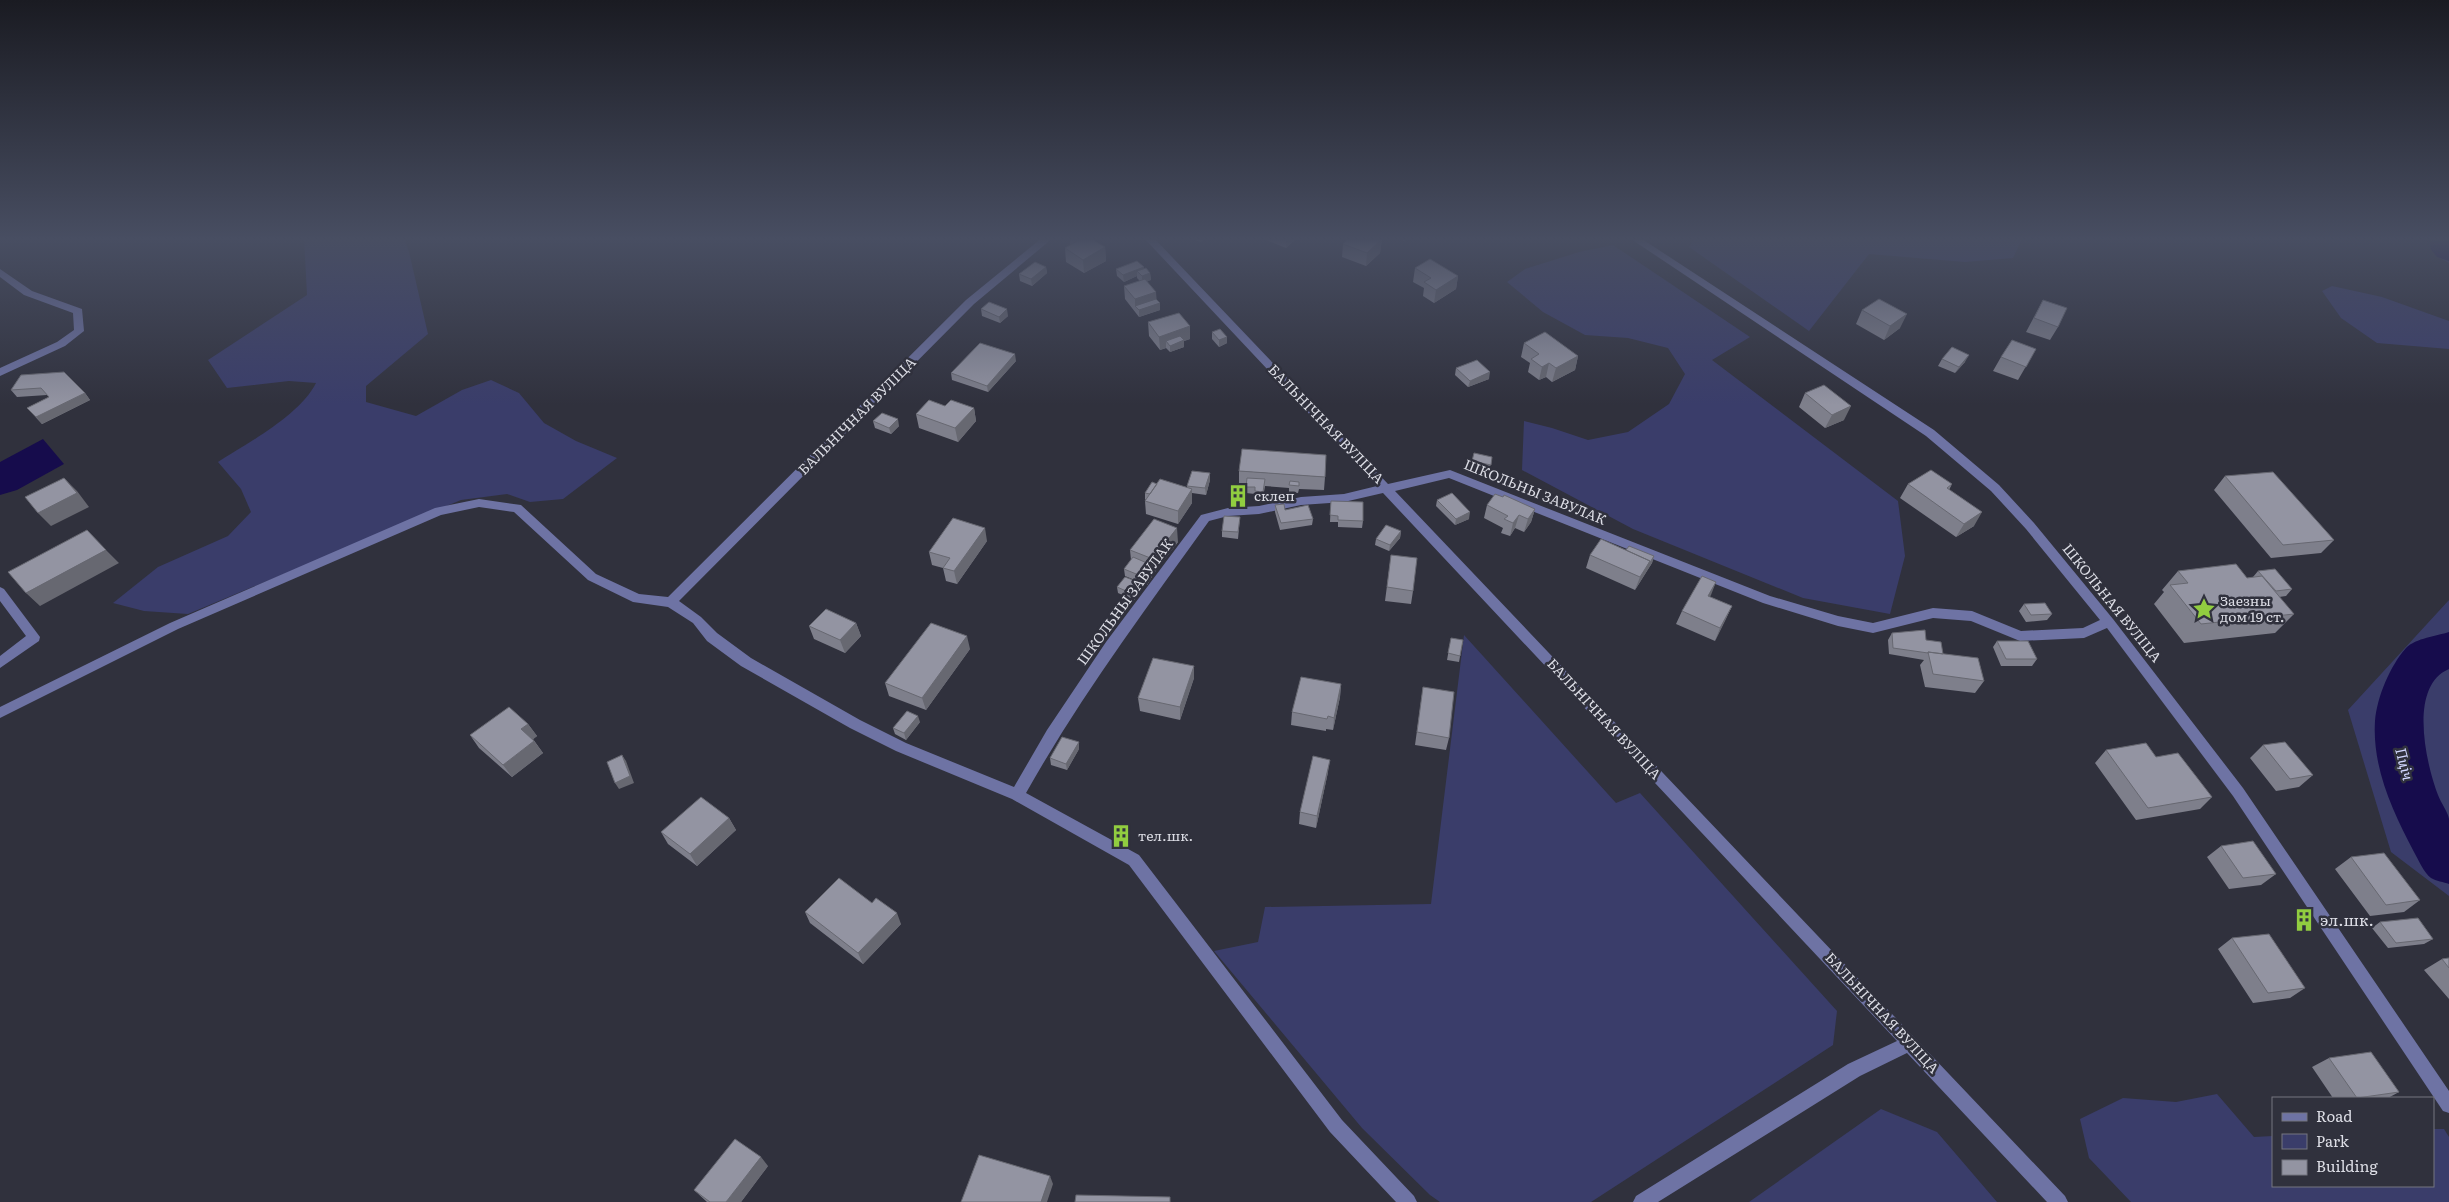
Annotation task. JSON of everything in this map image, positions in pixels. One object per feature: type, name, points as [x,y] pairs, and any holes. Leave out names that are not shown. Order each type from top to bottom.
[{"type":"street","points":[[0,372],[61,344],[79,331],[78,311],[28,293]]},
{"type":"street","name":"БАЛЬНІЧНАЯ ВУЛІЦА","points":[[670,602],[981,293]]},
{"type":"street","name":"БАЛЬНІЧНАЯ ВУЛІЦА","points":[[1201,293],[2059,1202]]},
{"type":"street","name":"ШКОЛЬНАЯ ВУЛІЦА","points":[[1718,293],[1930,433],[1995,488],[2030,526],[2109,622],[2238,792],[2449,1105]]},
{"type":"street","name":"ШКОЛЬНЫ ЗАВУЛАК","points":[[1017,794],[1052,734],[1111,646],[1205,518],[1228,512],[1259,510],[1301,501],[1344,498],[1450,474],[1767,600],[1838,621],[1873,628],[1933,612],[1972,616],[2020,636],[2084,633],[2109,622]]},
{"type":"street","points":[[0,713],[174,626],[439,511],[479,504],[517,508],[592,577],[637,599],[670,602],[697,620],[712,637],[746,662],[855,724],[900,747],[1017,794],[1134,860],[1336,1126],[1408,1202]]},
{"type":"street","points":[[0,592],[34,637],[0,663]]},
{"type":"street","points":[[1642,1202],[1854,1070],[1910,1043]]},
{"type":"green space","points":[[307,293],[419,293],[428,334],[366,386],[366,402],[416,416],[462,390],[491,380],[519,393],[544,423],[576,441],[617,458],[563,499],[530,502],[507,494],[461,500],[188,614],[144,611],[113,603],[158,567],[228,536],[251,512],[241,489],[218,462],[286,417],[308,395],[316,383],[289,381],[227,388],[208,360],[307,295]]},
{"type":"green space","points":[[1520,293],[1685,293],[1750,337],[1712,360],[1898,501],[1905,556],[1890,614],[1803,598],[1633,529],[1522,470],[1524,421],[1588,440],[1628,432],[1669,404],[1685,374],[1668,348],[1628,338],[1585,335],[1543,312]]},
{"type":"green space","points":[[1755,293],[1839,293],[1809,331]]},
{"type":"green space","points":[[2323,293],[2364,293],[2382,297],[2449,321],[2449,349],[2377,343],[2341,318]]},
{"type":"green space","points":[[2449,600],[2449,896],[2391,852],[2348,710]]},
{"type":"green space","points":[[1464,635],[1616,803],[1640,793],[1837,1011],[1833,1045],[1591,1202],[1440,1202],[1430,1195],[1362,1128],[1214,951],[1258,942],[1265,907],[1431,904]]},
{"type":"green space","points":[[2217,1094],[2254,1137],[2272,1136],[2272,1187],[2434,1187],[2434,1129],[2444,1129],[2449,1137],[2449,1202],[2131,1202],[2089,1158],[2080,1119],[2123,1098],[2176,1102]]},
{"type":"green space","points":[[1881,1109],[1937,1132],[1997,1202],[1749,1202]]},
{"type":"shaded area","points":[[43,439],[64,464],[17,490],[0,495],[0,462]]},
{"type":"building","points":[[1130,293],[1153,293],[1135,299]]},
{"type":"building","points":[[1156,299],[1160,303],[1139,310],[1135,306]]},
{"type":"building","points":[[1879,299],[1907,314],[1890,326],[1862,310]]},
{"type":"building","points":[[2043,300],[2067,308],[2058,327],[2034,318]]},
{"type":"building","points":[[989,302],[1007,309],[999,317],[981,309]]},
{"type":"building","points":[[1179,313],[1190,326],[1159,337],[1148,322]]},
{"type":"building","points":[[1220,329],[1227,337],[1219,340],[1212,332]]},
{"type":"building","points":[[1545,332],[1578,356],[1556,368],[1549,363],[1542,367],[1531,359],[1539,354],[1524,343]]},
{"type":"building","points":[[1180,336],[1184,340],[1170,346],[1166,341]]},
{"type":"building","points":[[2012,340],[2036,349],[2026,367],[2001,357]]},
{"type":"building","points":[[980,343],[1015,354],[987,386],[951,373]]},
{"type":"building","points":[[1952,347],[1969,355],[1959,367],[1942,359]]},
{"type":"building","points":[[1477,360],[1490,372],[1470,381],[1456,368]]},
{"type":"building","points":[[64,372],[85,393],[36,417],[27,408],[49,397],[41,388],[11,390],[21,375]]},
{"type":"building","points":[[1824,385],[1851,406],[1832,415],[1805,393]]},
{"type":"building","points":[[929,400],[945,406],[951,400],[974,408],[955,428],[916,414]]},
{"type":"building","points":[[882,413],[898,419],[889,428],[873,421]]},
{"type":"building","points":[[1242,449],[1326,455],[1325,477],[1239,471]]},
{"type":"building","points":[[1474,453],[1492,457],[1491,465],[1472,461]]},
{"type":"building","points":[[1931,470],[1952,484],[1947,488],[1982,512],[1964,524],[1908,484]]},
{"type":"building","points":[[1192,471],[1210,473],[1205,488],[1187,486]]},
{"type":"building","points":[[2273,472],[2334,540],[2283,545],[2225,476]]},
{"type":"building","points":[[64,478],[77,493],[38,513],[25,497]]},
{"type":"building","points":[[1247,478],[1265,479],[1263,492],[1255,491],[1255,487],[1246,487]]},
{"type":"building","points":[[1160,479],[1192,489],[1178,511],[1145,501]]},
{"type":"building","points":[[1290,481],[1299,482],[1299,486],[1289,485]]},
{"type":"building","points":[[1152,482],[1157,484],[1150,494],[1145,493]]},
{"type":"building","points":[[1232,486],[1245,487],[1244,493],[1231,492]]},
{"type":"building","points":[[1452,493],[1470,512],[1456,519],[1437,500]]},
{"type":"building","points":[[1495,494],[1503,497],[1504,495],[1535,509],[1528,519],[1519,515],[1513,523],[1504,519],[1508,516],[1487,505]]},
{"type":"building","points":[[1331,501],[1363,502],[1363,521],[1338,520],[1338,516],[1330,515]]},
{"type":"building","points":[[1284,504],[1285,510],[1308,505],[1313,519],[1281,523],[1275,505]]},
{"type":"building","points":[[1224,516],[1240,517],[1238,532],[1222,531]]},
{"type":"building","points":[[953,518],[985,528],[954,571],[943,568],[950,558],[929,552]]},
{"type":"building","points":[[1154,519],[1177,528],[1153,559],[1130,550]]},
{"type":"building","points":[[1386,525],[1401,531],[1390,545],[1376,539]]},
{"type":"building","points":[[87,530],[106,550],[26,593],[8,572]]},
{"type":"building","points":[[1601,539],[1650,561],[1640,577],[1590,555]]},
{"type":"building","points":[[1629,546],[1654,556],[1647,567],[1650,561],[1626,550]]},
{"type":"building","points":[[1391,555],[1417,558],[1413,591],[1387,587]]},
{"type":"building","points":[[1133,557],[1154,566],[1146,578],[1124,569]]},
{"type":"building","points":[[2236,564],[2247,578],[2262,576],[2294,614],[2201,624],[2170,585],[2188,583],[2178,571]]},
{"type":"building","points":[[2275,569],[2292,589],[2276,591],[2258,571]]},
{"type":"building","points":[[1702,576],[1716,582],[1708,596],[1732,606],[1720,628],[1682,611]]},
{"type":"building","points":[[1125,577],[1141,583],[1133,594],[1117,587]]},
{"type":"building","points":[[2045,603],[2052,614],[2031,615],[2024,604]]},
{"type":"building","points":[[826,609],[856,623],[840,640],[809,626]]},
{"type":"building","points":[[931,623],[967,636],[922,698],[885,683]]},
{"type":"building","points":[[1925,630],[1926,640],[1941,642],[1943,654],[1893,648],[1892,633]]},
{"type":"building","points":[[1451,638],[1463,640],[1460,656],[1448,653]]},
{"type":"building","points":[[1997,641],[2028,641],[2037,659],[2006,659]]},
{"type":"building","points":[[1928,652],[1978,658],[1984,681],[1933,674]]},
{"type":"building","points":[[1153,658],[1194,666],[1180,707],[1138,698]]},
{"type":"building","points":[[1301,677],[1341,684],[1334,718],[1328,716],[1327,719],[1292,712]]},
{"type":"building","points":[[1423,687],[1454,692],[1449,738],[1417,732]]},
{"type":"building","points":[[509,707],[528,724],[521,729],[534,741],[503,765],[470,735]]},
{"type":"building","points":[[907,711],[918,716],[904,733],[893,728]]},
{"type":"building","points":[[1062,737],[1079,742],[1066,764],[1050,758]]},
{"type":"building","points":[[2285,742],[2313,775],[2290,779],[2263,745]]},
{"type":"building","points":[[2146,743],[2156,757],[2178,753],[2212,797],[2148,808],[2106,750]]},
{"type":"building","points":[[622,755],[630,776],[615,783],[607,762]]},
{"type":"building","points":[[1313,756],[1330,760],[1317,816],[1300,812]]},
{"type":"building","points":[[701,797],[729,818],[690,854],[661,832]]},
{"type":"building","points":[[2253,841],[2276,874],[2243,878],[2221,846]]},
{"type":"building","points":[[2384,853],[2420,900],[2386,905],[2351,857]]},
{"type":"building","points":[[839,878],[872,903],[876,898],[897,913],[858,953],[805,912]]},
{"type":"building","points":[[2418,918],[2433,939],[2396,943],[2380,922]]},
{"type":"building","points":[[2269,934],[2305,988],[2268,993],[2232,938]]},
{"type":"building","points":[[2449,958],[2449,968],[2442,959]]},
{"type":"building","points":[[2371,1052],[2399,1092],[2356,1097],[2329,1058]]},
{"type":"building","points":[[735,1139],[761,1157],[726,1202],[710,1202],[694,1190]]},
{"type":"building","points":[[979,1155],[1050,1176],[1041,1202],[961,1202]]},
{"type":"building","points":[[1076,1195],[1170,1197],[1170,1202],[1075,1202]]},
{"type":"waterway","name":"Пціч","points":[[2449,650],[2429,657],[2421,663],[2403,697],[2399,721],[2400,746],[2405,772],[2413,797],[2424,821],[2449,861]]},
{"type":"place","name":"склеп","points":[[1238,496]]},
{"type":"place","name":"Заезны дом 19 ст.","points":[[2204,609]]},
{"type":"place","name":"тел.шк.","points":[[1121,836]]},
{"type":"place","name":"эл.шк.","points":[[2304,920]]}]
